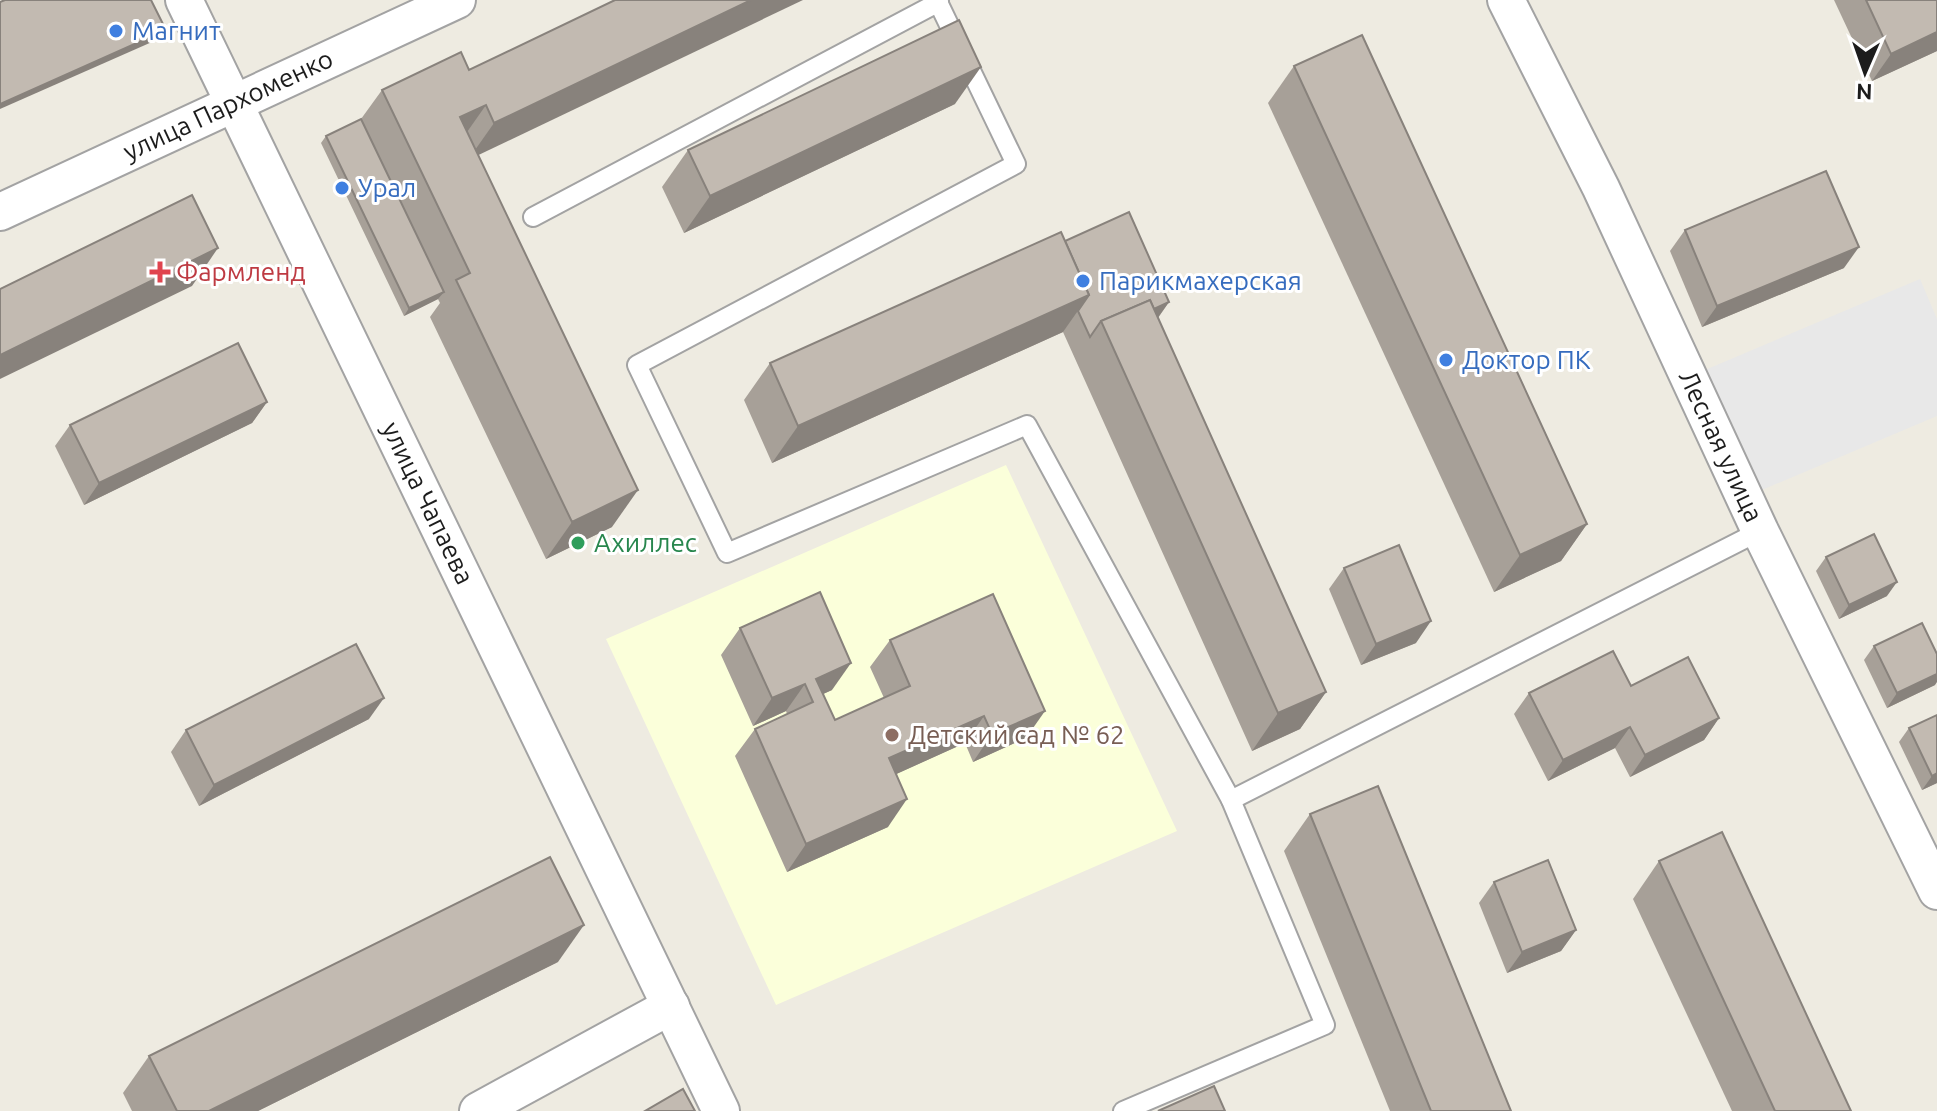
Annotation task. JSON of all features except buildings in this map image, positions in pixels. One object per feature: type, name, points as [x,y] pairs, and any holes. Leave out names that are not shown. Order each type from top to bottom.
[{"type":"street","name":"улица Чапаева","points":[[184,0],[721,1111]]},
{"type":"street","name":"улица Пархоменко","points":[[0,212],[457,0]]},
{"type":"street","name":"Лесная улица","points":[[1506,0],[1601,188],[1760,531],[1937,891]]},
{"type":"street","points":[[478,1111],[671,1006]]},
{"type":"lane","points":[[533,217],[938,1],[1016,164],[637,365],[727,553],[1027,425],[1231,800],[1325,1025],[1123,1111]]},
{"type":"lane","points":[[1231,800],[1760,531]]},
{"type":"shaded area","points":[[1920,279],[1937,319],[1937,416],[1757,492],[1705,370]]},
{"type":"shaded area","name":"Детский сад № 62","points":[[1006,465],[1177,831],[776,1005],[606,639]]},
{"type":"place","name":"Магнит","points":[[116,31]]},
{"type":"place","name":"Урал","points":[[342,188]]},
{"type":"place","name":"Фармленд","points":[[160,272]]},
{"type":"place","name":"Парикмахерская","points":[[1083,281]]},
{"type":"place","name":"Доктор ПК","points":[[1446,360]]},
{"type":"place","name":"Ахиллес","points":[[578,543]]},
{"type":"place","name":"Детский сад № 62","points":[[892,735]]}]
